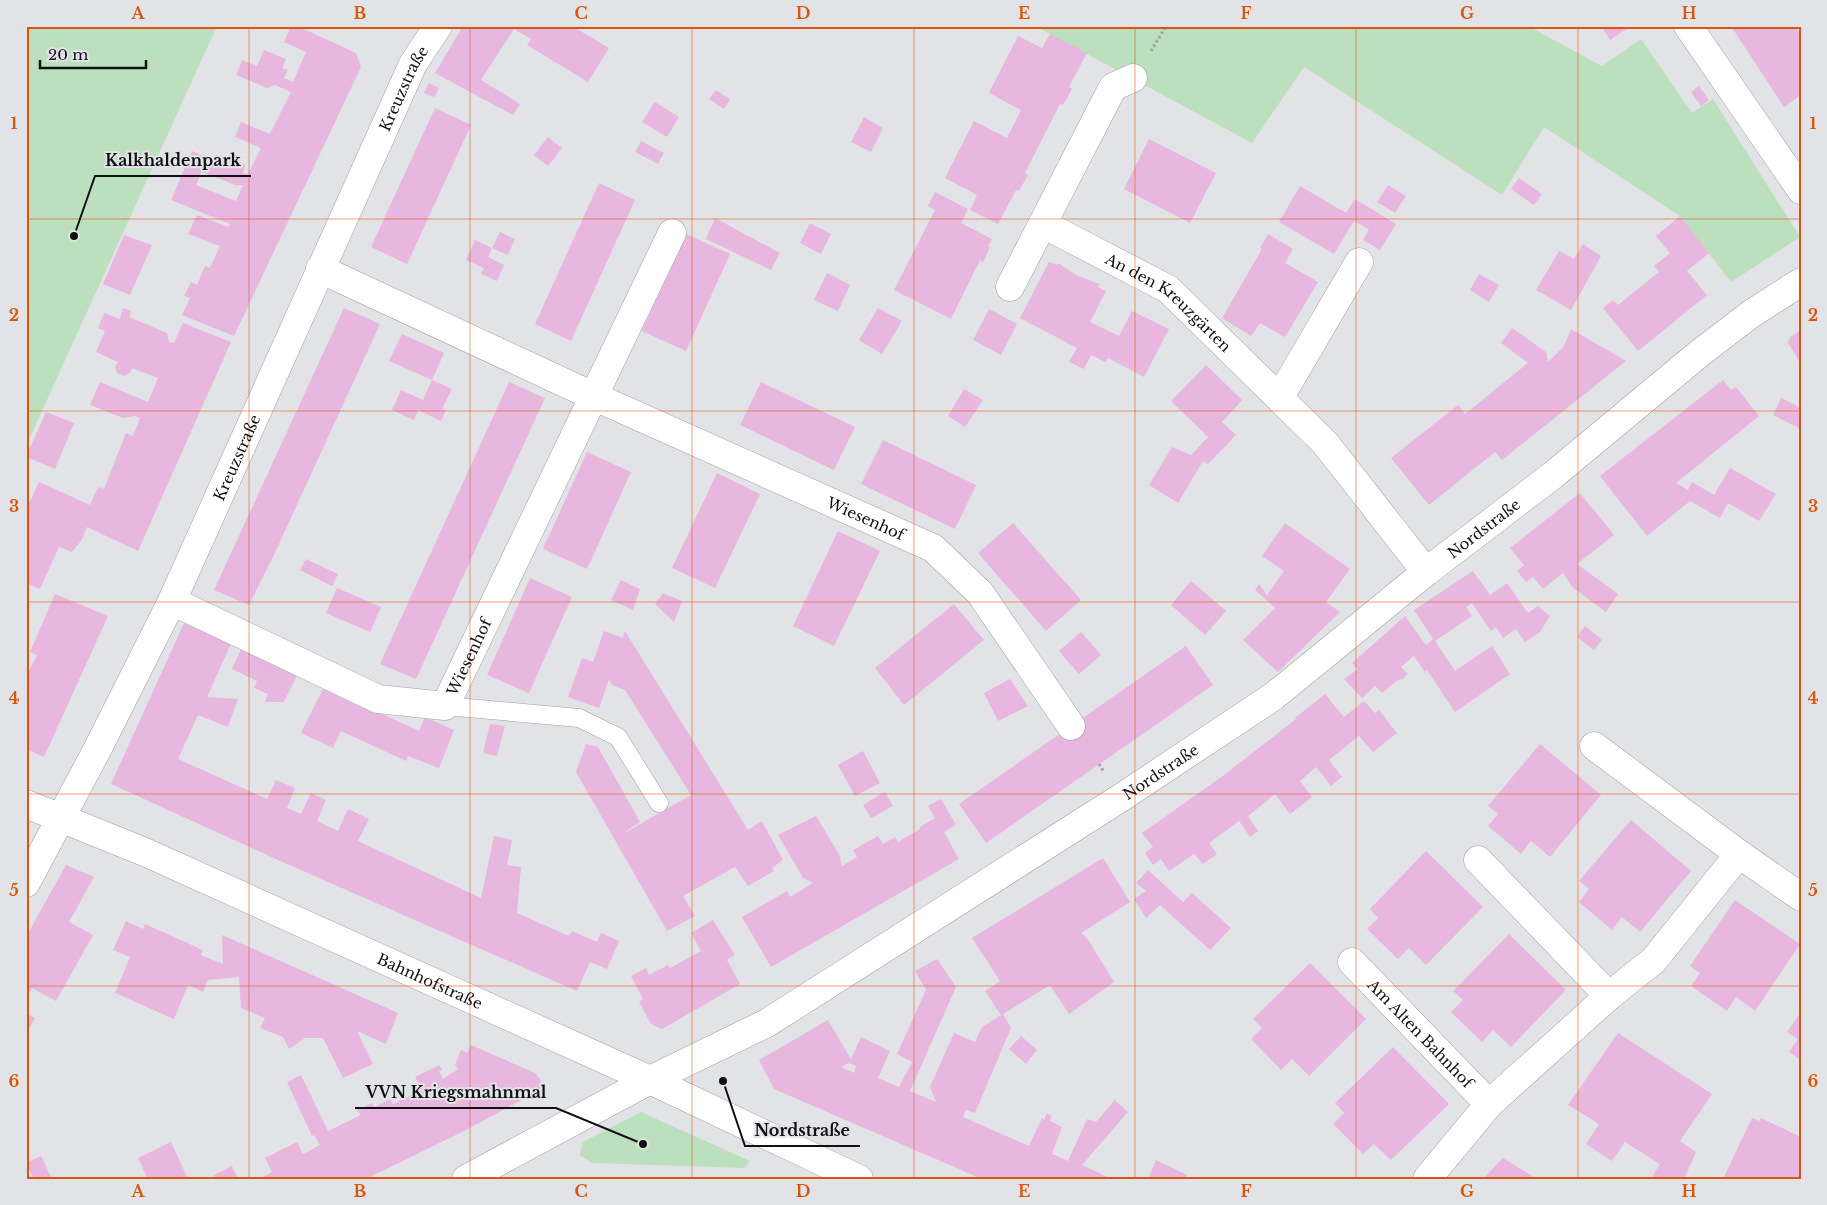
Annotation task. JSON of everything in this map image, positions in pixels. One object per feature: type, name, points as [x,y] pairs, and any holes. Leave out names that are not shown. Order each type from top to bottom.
[{"type":"street","name":"Kreuzstraße","points":[[26,884],[172,601],[413,64],[438,26]]},
{"type":"street","points":[[1688,26],[1801,190]]},
{"type":"street","points":[[1010,287],[1113,88],[1133,78]]},
{"type":"street","name":"An den Kreuzgärten","points":[[1043,224],[1168,289],[1280,397],[1325,444],[1426,572]]},
{"type":"street","name":"Wiesenhof","points":[[172,601],[378,699],[445,706],[672,233]]},
{"type":"street","points":[[1280,397],[1360,262]]},
{"type":"street","name":"Wiesenhof","points":[[320,269],[593,396],[933,548],[980,593],[1071,726]]},
{"type":"street","name":"Nordstraße","points":[[466,1179],[650,1080],[767,1023],[1122,797],[1274,696],[1426,572],[1553,475],[1700,353],[1751,314],[1801,282]]},
{"type":"street","points":[[1594,746],[1739,854],[1801,897]]},
{"type":"street","name":"Bahnhofstraße","points":[[26,804],[62,817],[650,1080],[826,1172],[860,1179]]},
{"type":"street","points":[[1426,1179],[1490,1104],[1609,996],[1654,960],[1739,854]]},
{"type":"street","points":[[1478,860],[1609,996]]},
{"type":"street","name":"Am Alten Bahnhof","points":[[1352,962],[1490,1104]]},
{"type":"lane","points":[[445,706],[579,718],[618,737],[659,803]]},
{"type":"green space","points":[[26,26],[217,26],[26,446]]},
{"type":"green space","points":[[1035,26],[1528,26],[1602,66],[1641,39],[1692,113],[1713,99],[1800,237],[1731,282],[1680,216],[1544,127],[1502,195],[1304,67],[1252,143]]},
{"type":"green space","points":[[641,1112],[750,1161],[745,1168],[592,1163],[580,1155],[583,1142]]},
{"type":"building","points":[[291,26],[297,26],[356,53],[361,67],[234,336],[182,315],[190,298],[184,296],[191,282],[197,285],[205,266],[210,268],[220,246],[188,234],[197,215],[228,227],[230,224],[171,200],[192,151],[222,164],[225,157],[245,165],[243,173],[248,174],[261,148],[235,137],[241,122],[270,134],[291,92],[275,85],[267,88],[236,75],[242,60],[257,66],[264,50],[286,59],[282,68],[288,70],[284,78],[293,82],[306,52],[284,42]],"holes":[[[202,172],[235,185],[243,185],[236,201],[196,185]]]},
{"type":"building","points":[[463,26],[572,26],[609,48],[588,82],[527,45],[531,39],[514,29],[481,80],[520,104],[513,115],[435,73]]},
{"type":"building","points":[[1601,26],[1631,26],[1610,40]]},
{"type":"building","points":[[1731,26],[1795,26],[1801,35],[1801,95],[1784,107]]},
{"type":"building","points":[[1050,34],[1087,53],[1069,87],[1072,89],[1063,105],[1060,104],[1025,173],[1028,175],[1019,191],[1016,190],[998,224],[970,210],[977,195],[945,178],[974,121],[1007,138],[1021,110],[989,93],[1018,36],[1042,48]]},
{"type":"building","points":[[429,83],[439,88],[434,97],[424,93]]},
{"type":"building","points":[[1699,86],[1709,100],[1701,106],[1691,92]]},
{"type":"building","points":[[716,90],[730,99],[724,109],[709,99]]},
{"type":"building","points":[[655,102],[679,117],[667,137],[642,122]]},
{"type":"building","points":[[435,108],[471,125],[407,264],[371,247]]},
{"type":"building","points":[[864,117],[883,128],[871,152],[851,142]]},
{"type":"building","points":[[548,137],[562,148],[548,166],[534,155]]},
{"type":"building","points":[[1149,139],[1216,173],[1190,223],[1124,189]]},
{"type":"building","points":[[641,141],[664,153],[658,164],[635,152]]},
{"type":"building","points":[[1519,178],[1542,194],[1534,205],[1511,189]]},
{"type":"building","points":[[599,183],[635,200],[571,341],[535,324]]},
{"type":"building","points":[[1388,185],[1406,196],[1395,213],[1377,202]]},
{"type":"building","points":[[1300,186],[1346,213],[1355,199],[1396,224],[1380,250],[1363,240],[1369,229],[1354,221],[1334,254],[1279,222]]},
{"type":"building","points":[[935,192],[968,209],[961,223],[992,239],[983,262],[980,260],[951,319],[894,290],[935,210],[928,206]]},
{"type":"building","points":[[1680,216],[1709,253],[1687,271],[1707,295],[1638,351],[1603,308],[1613,300],[1618,305],[1659,272],[1654,266],[1670,253],[1656,236]]},
{"type":"building","points":[[715,218],[780,253],[771,270],[706,239]]},
{"type":"building","points":[[810,223],[831,234],[821,254],[800,243]]},
{"type":"building","points":[[500,232],[515,239],[508,255],[492,248]]},
{"type":"building","points":[[686,234],[730,254],[686,351],[642,331]]},
{"type":"building","points":[[1268,234],[1293,249],[1285,263],[1318,282],[1285,337],[1260,323],[1251,336],[1222,318],[1262,249],[1260,248]]},
{"type":"building","points":[[124,235],[152,245],[130,295],[103,284]]},
{"type":"building","points":[[475,240],[492,248],[488,257],[504,265],[497,281],[481,274],[484,268],[466,260]]},
{"type":"building","points":[[1583,244],[1601,256],[1571,310],[1536,290],[1559,251],[1574,259]]},
{"type":"building","points":[[1049,262],[1057,265],[1058,263],[1078,276],[1100,284],[1098,287],[1106,291],[1090,322],[1119,336],[1132,311],[1169,329],[1144,377],[1108,358],[1105,362],[1091,355],[1084,369],[1069,362],[1077,348],[1020,318]]},
{"type":"building","points":[[827,273],[850,285],[838,311],[814,300]]},
{"type":"building","points":[[1479,274],[1499,285],[1489,302],[1470,290]]},
{"type":"building","points":[[123,308],[131,311],[129,317],[167,333],[169,342],[174,343],[183,323],[231,342],[138,551],[87,527],[81,541],[72,552],[59,547],[40,589],[26,583],[26,510],[39,482],[90,505],[98,487],[104,489],[126,433],[133,436],[140,418],[135,416],[123,418],[90,405],[100,382],[148,402],[158,378],[132,368],[130,373],[124,376],[117,373],[115,367],[118,362],[96,352],[105,331],[98,328],[104,313],[120,319]]},
{"type":"building","points":[[344,308],[380,324],[249,605],[214,590]]},
{"type":"building","points":[[878,308],[902,321],[882,354],[859,340]]},
{"type":"building","points":[[989,309],[1017,324],[1001,355],[973,340]]},
{"type":"building","points":[[1512,328],[1546,352],[1548,362],[1564,346],[1571,329],[1626,361],[1502,460],[1495,452],[1429,505],[1391,458],[1458,405],[1465,414],[1528,363],[1501,343]]},
{"type":"building","points":[[1801,330],[1801,364],[1788,343],[1790,337]]},
{"type":"building","points":[[402,334],[444,353],[432,380],[389,361]]},
{"type":"building","points":[[1206,365],[1242,400],[1222,422],[1236,435],[1208,464],[1203,461],[1178,503],[1149,485],[1172,447],[1191,455],[1208,437],[1171,401]]},
{"type":"building","points":[[432,380],[452,389],[442,409],[446,410],[441,421],[418,410],[414,420],[392,410],[401,390],[423,400]]},
{"type":"building","points":[[1723,380],[1731,390],[1736,387],[1759,416],[1676,483],[1688,490],[1692,482],[1714,495],[1730,468],[1776,494],[1759,521],[1728,503],[1720,518],[1690,501],[1647,536],[1600,476]]},
{"type":"building","points":[[509,382],[545,398],[416,679],[380,664]]},
{"type":"building","points":[[761,382],[855,427],[834,470],[740,425]]},
{"type":"building","points":[[964,389],[983,400],[965,427],[948,416]]},
{"type":"building","points":[[1781,398],[1801,408],[1801,429],[1773,415]]},
{"type":"building","points":[[46,412],[74,423],[55,469],[26,457]]},
{"type":"building","points":[[883,440],[976,485],[955,529],[861,484]]},
{"type":"building","points":[[587,452],[631,472],[587,569],[543,549]]},
{"type":"building","points":[[717,473],[760,494],[715,588],[672,568]]},
{"type":"building","points":[[1580,493],[1614,535],[1577,564],[1618,594],[1606,612],[1572,587],[1563,573],[1543,589],[1533,577],[1526,582],[1517,571],[1524,565],[1510,548]]},
{"type":"building","points":[[1013,523],[1081,600],[1046,631],[978,553]]},
{"type":"building","points":[[1285,523],[1350,569],[1326,602],[1340,612],[1278,672],[1243,640],[1275,608],[1255,590],[1259,584],[1267,595],[1284,571],[1262,556]]},
{"type":"building","points":[[838,531],[880,551],[834,646],[793,626]]},
{"type":"building","points":[[306,559],[338,574],[332,586],[300,570]]},
{"type":"building","points":[[1473,571],[1490,595],[1507,583],[1528,613],[1538,606],[1550,616],[1540,632],[1525,642],[1516,629],[1503,638],[1496,627],[1491,631],[1472,603],[1466,607],[1472,616],[1435,641],[1455,671],[1492,646],[1510,674],[1455,712],[1427,670],[1425,672],[1414,656],[1401,667],[1408,674],[1403,679],[1398,680],[1382,693],[1375,686],[1362,698],[1344,679],[1358,669],[1352,663],[1405,616],[1426,645],[1433,639],[1414,610]]},
{"type":"building","points":[[530,578],[572,597],[529,693],[487,675]]},
{"type":"building","points":[[621,580],[640,589],[633,610],[611,600]]},
{"type":"building","points":[[1191,581],[1226,611],[1205,635],[1171,605]]},
{"type":"building","points":[[337,588],[381,607],[370,632],[326,613]]},
{"type":"building","points":[[663,593],[682,601],[674,622],[655,604]]},
{"type":"building","points":[[55,594],[108,616],[44,757],[26,749],[26,677],[37,655],[30,652]]},
{"type":"building","points":[[954,604],[984,640],[904,705],[875,668]]},
{"type":"building","points":[[184,623],[231,644],[207,697],[238,699],[228,727],[198,715],[178,759],[267,799],[276,780],[295,788],[287,808],[301,814],[311,793],[326,800],[317,821],[338,831],[348,809],[369,819],[358,841],[481,898],[494,836],[512,840],[507,865],[521,867],[517,913],[569,936],[572,931],[597,942],[601,933],[619,941],[607,969],[590,962],[577,991],[278,860],[111,784]]},
{"type":"building","points":[[1585,626],[1602,640],[1594,650],[1577,637]]},
{"type":"building","points":[[604,631],[623,638],[625,631],[748,830],[762,821],[783,860],[772,868],[774,871],[748,886],[735,867],[683,896],[695,916],[667,931],[576,772],[586,744],[598,747],[640,822],[619,836],[691,795],[625,690],[612,685],[609,679],[599,708],[568,697],[582,658],[593,662]]},
{"type":"building","points":[[1081,632],[1101,655],[1079,674],[1059,651]]},
{"type":"building","points":[[1186,646],[1213,685],[986,843],[959,804]]},
{"type":"building","points":[[241,649],[297,675],[284,702],[265,702],[268,694],[254,688],[257,681],[232,669]]},
{"type":"building","points":[[1010,679],[1028,706],[998,721],[984,693]]},
{"type":"building","points":[[324,687],[419,731],[425,717],[454,730],[439,768],[408,756],[406,761],[341,731],[333,748],[301,733]]},
{"type":"building","points":[[1325,694],[1344,717],[1364,701],[1375,713],[1379,710],[1397,733],[1373,752],[1359,736],[1329,760],[1342,777],[1331,786],[1316,767],[1300,781],[1312,797],[1290,814],[1275,794],[1248,816],[1258,831],[1250,837],[1239,821],[1209,843],[1217,854],[1203,864],[1194,854],[1169,871],[1161,859],[1153,865],[1145,853],[1153,847],[1142,833],[1220,778]]},
{"type":"building","points":[[490,724],[505,726],[497,756],[483,753]]},
{"type":"building","points":[[1540,744],[1601,795],[1550,857],[1531,841],[1521,854],[1488,826],[1498,814],[1488,806]]},
{"type":"building","points":[[863,751],[880,783],[855,796],[838,765]]},
{"type":"building","points":[[885,792],[893,806],[871,818],[863,805]]},
{"type":"building","points":[[941,799],[956,825],[944,832],[959,859],[771,967],[742,917],[787,891],[790,897],[813,883],[803,878],[778,835],[816,816],[839,854],[842,866],[857,857],[853,850],[878,836],[883,844],[895,837],[898,842],[920,829],[920,827],[935,818],[928,806]]},
{"type":"building","points":[[1631,820],[1691,871],[1640,932],[1622,917],[1612,930],[1579,902],[1589,889],[1579,881]]},
{"type":"building","points":[[1426,851],[1483,907],[1426,965],[1409,948],[1398,959],[1367,929],[1378,918],[1370,909]]},
{"type":"building","points":[[1103,858],[1130,902],[1081,933],[1087,938],[1114,982],[1069,1014],[1050,985],[1003,1014],[1011,1028],[975,1113],[966,1110],[963,1117],[1029,1146],[1042,1118],[1044,1120],[1047,1113],[1052,1116],[1050,1121],[1062,1127],[1052,1154],[1068,1161],[1087,1119],[1096,1122],[1115,1100],[1128,1112],[1082,1165],[1112,1179],[982,1179],[774,1089],[759,1060],[828,1020],[851,1059],[861,1037],[890,1051],[878,1078],[899,1087],[912,1062],[897,1054],[926,990],[915,971],[937,959],[956,987],[910,1091],[936,1102],[930,1087],[954,1033],[975,1042],[982,1027],[1001,1015],[985,991],[1000,981],[972,938]],"holes":[[[849,1063],[856,1066],[854,1073],[841,1067]]]},
{"type":"building","points":[[66,865],[94,877],[69,922],[93,935],[56,1001],[32,988],[26,999],[26,937]]},
{"type":"building","points":[[1148,870],[1183,902],[1192,893],[1231,928],[1210,950],[1160,905],[1146,918],[1134,899],[1146,891],[1136,883]]},
{"type":"building","points":[[1735,900],[1800,944],[1755,1011],[1736,997],[1727,1011],[1691,986],[1700,973],[1690,966]]},
{"type":"building","points":[[713,920],[735,955],[727,960],[740,984],[662,1029],[651,1024],[639,1002],[643,999],[631,976],[646,968],[649,975],[668,965],[670,968],[701,951],[691,933]]},
{"type":"building","points":[[126,921],[143,929],[145,924],[203,950],[201,955],[223,964],[222,935],[398,1013],[386,1044],[357,1031],[373,1064],[343,1078],[323,1038],[305,1038],[289,1049],[283,1037],[260,1028],[265,1018],[241,1008],[239,977],[208,980],[203,992],[188,985],[174,1019],[115,993],[130,957],[113,950]]},
{"type":"building","points":[[1509,934],[1566,990],[1511,1047],[1493,1030],[1482,1042],[1451,1012],[1463,1000],[1453,991]]},
{"type":"building","points":[[1310,963],[1366,1019],[1309,1076],[1292,1059],[1281,1070],[1251,1039],[1262,1028],[1253,1019]]},
{"type":"building","points":[[1801,1012],[1801,1060],[1789,1052],[1798,1039],[1787,1032]]},
{"type":"building","points":[[26,1013],[35,1018],[26,1034]]},
{"type":"building","points":[[1618,1033],[1712,1094],[1680,1141],[1696,1152],[1684,1179],[1654,1179],[1653,1175],[1660,1164],[1625,1142],[1612,1161],[1586,1144],[1599,1124],[1568,1105]]},
{"type":"building","points":[[1021,1036],[1037,1050],[1026,1064],[1009,1049]]},
{"type":"building","points":[[471,1045],[535,1073],[541,1080],[540,1090],[464,1131],[366,1179],[259,1179],[272,1172],[265,1158],[297,1142],[303,1154],[320,1145],[314,1135],[312,1136],[287,1082],[301,1075],[328,1131],[361,1115],[357,1110],[372,1103],[374,1107],[390,1099],[393,1104],[422,1090],[415,1077],[439,1065],[442,1070],[439,1071],[443,1079],[458,1069],[455,1065],[461,1050],[467,1053]]},
{"type":"building","points":[[1393,1047],[1449,1104],[1391,1160],[1374,1144],[1363,1154],[1333,1124],[1344,1113],[1335,1103]]},
{"type":"building","points":[[1752,1118],[1760,1121],[1761,1118],[1801,1137],[1801,1179],[1723,1179]]},
{"type":"building","points":[[171,1142],[188,1179],[148,1179],[138,1158]]},
{"type":"building","points":[[41,1156],[52,1179],[34,1179],[26,1163]]},
{"type":"building","points":[[1503,1158],[1537,1179],[1483,1179]]},
{"type":"building","points":[[1156,1160],[1187,1175],[1185,1179],[1148,1179]]},
{"type":"building","points":[[232,1166],[238,1179],[216,1179],[214,1175]]},
{"type":"place","name":"Kalkhaldenpark","points":[[74,236]]},
{"type":"place","name":"Nordstraße","points":[[723,1081]]},
{"type":"place","name":"VVN Kriegsmahnmal","points":[[643,1144]]}]
